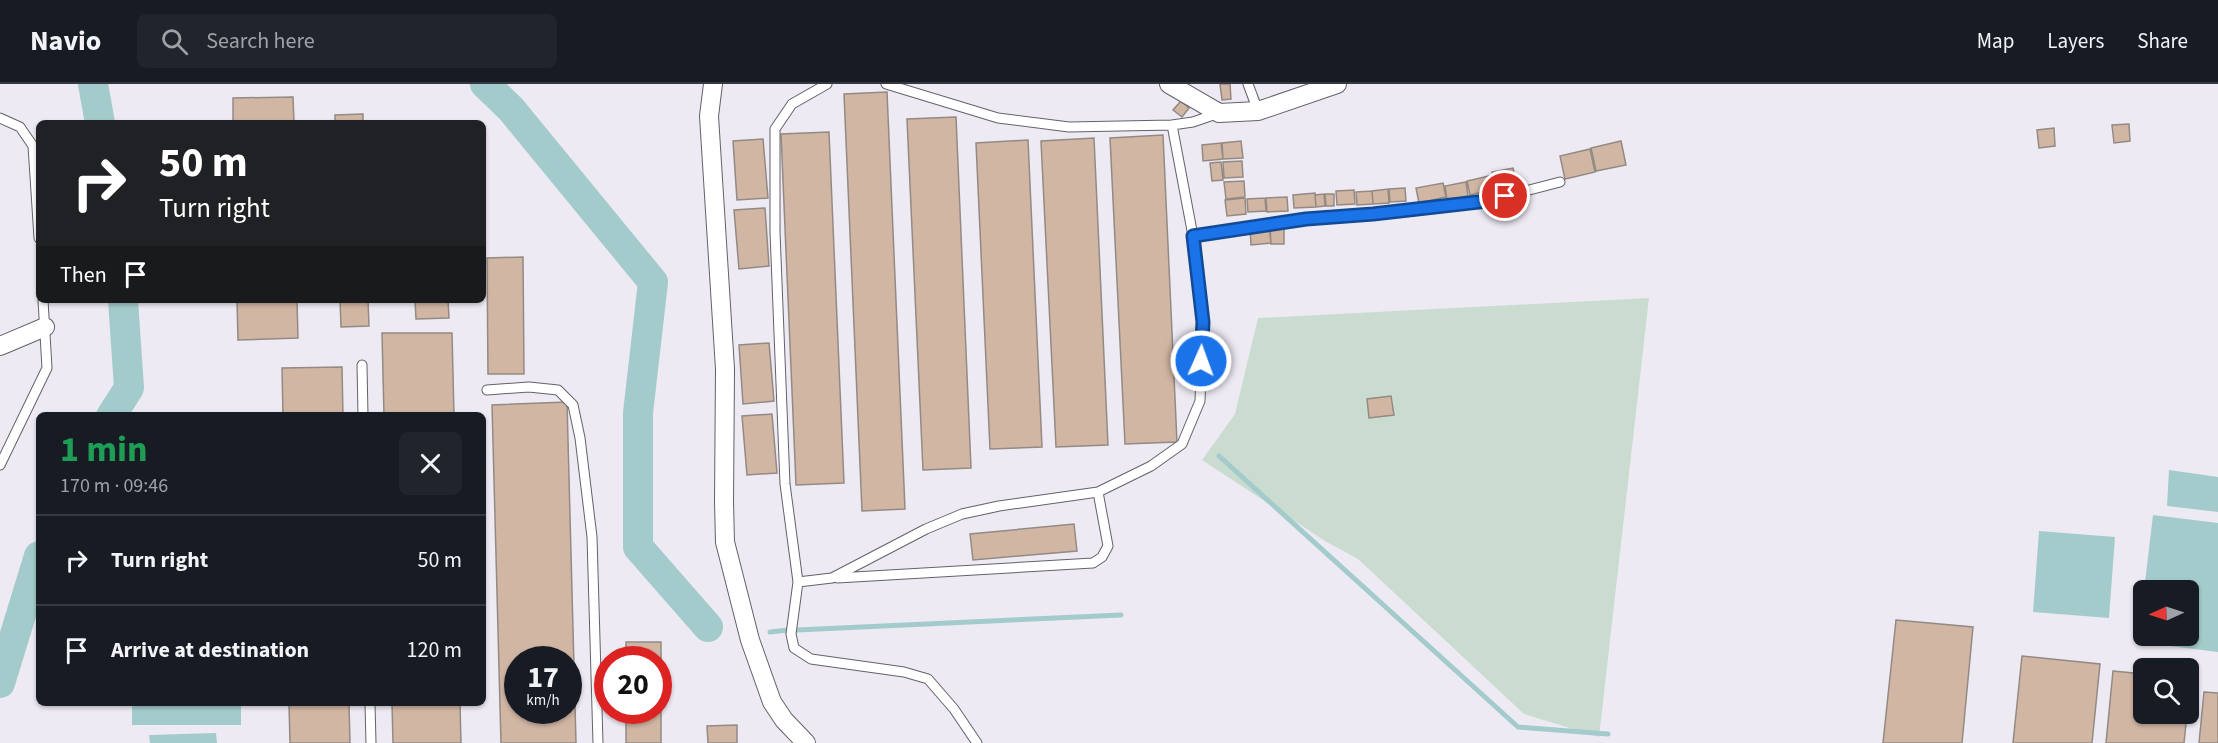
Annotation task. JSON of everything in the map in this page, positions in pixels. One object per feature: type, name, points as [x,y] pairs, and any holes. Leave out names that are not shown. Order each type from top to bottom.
[{"type":"street","points":[[713,84],[709,116],[725,369],[725,542],[750,640],[764,683],[772,702],[784,720],[806,743]]},
{"type":"street","points":[[1178,87],[1218,113],[1258,111],[1337,84]]},
{"type":"street","points":[[0,346],[45,327]]},
{"type":"lane","points":[[827,84],[792,104],[775,129],[775,232],[785,484],[798,582],[791,634],[794,648],[811,659],[904,672],[928,679],[954,709],[977,743]]},
{"type":"lane","points":[[886,84],[998,118],[1069,127],[1172,125],[1193,122],[1218,113]]},
{"type":"lane","points":[[1248,84],[1258,111]]},
{"type":"lane","points":[[0,118],[20,127],[33,146],[36,192]]},
{"type":"lane","points":[[832,578],[926,529],[962,514],[999,506],[1098,492],[1151,466],[1182,444],[1200,401],[1203,322],[1193,236],[1172,125]]},
{"type":"lane","points":[[1193,236],[1306,219],[1487,201],[1560,183]]},
{"type":"lane","points":[[0,465],[47,368],[43,303]]},
{"type":"lane","points":[[362,365],[363,412]]},
{"type":"lane","points":[[487,390],[529,387],[558,390],[573,405],[580,438],[592,537],[598,743]]},
{"type":"lane","points":[[798,582],[832,578],[1093,563],[1102,557],[1108,546],[1098,492]]},
{"type":"lane","points":[[370,706],[371,743]]},
{"type":"shaded area","points":[[1649,298],[1599,737],[1524,714],[1358,559],[1325,541],[1202,460],[1235,414],[1258,318]]},
{"type":"shaded area","points":[[2169,470],[2218,477],[2218,512],[2167,506]]},
{"type":"shaded area","points":[[2153,515],[2218,523],[2218,652],[2170,646],[2199,646],[2199,580],[2145,580]]},
{"type":"shaded area","points":[[2039,531],[2115,537],[2109,618],[2033,612]]},
{"type":"shaded area","points":[[132,706],[241,706],[241,725],[132,725]]},
{"type":"shaded area","points":[[216,733],[217,743],[150,743],[149,735]]},
{"type":"building","points":[[1220,84],[1230,84],[1231,99],[1222,100]]},
{"type":"building","points":[[887,92],[905,509],[862,511],[844,94]]},
{"type":"building","points":[[293,97],[294,120],[233,120],[233,98]]},
{"type":"building","points":[[1181,101],[1189,108],[1182,117],[1173,110]]},
{"type":"building","points":[[363,114],[363,120],[335,120],[335,115]]},
{"type":"building","points":[[956,117],[971,468],[923,470],[907,119]]},
{"type":"building","points":[[2129,124],[2130,141],[2114,143],[2112,125]]},
{"type":"building","points":[[2054,128],[2055,146],[2039,148],[2037,130]]},
{"type":"building","points":[[829,132],[844,483],[796,485],[781,134]]},
{"type":"building","points":[[1163,135],[1177,442],[1125,444],[1110,138]]},
{"type":"building","points":[[1094,138],[1108,445],[1056,447],[1041,141]]},
{"type":"building","points":[[763,139],[768,198],[737,200],[733,141]]},
{"type":"building","points":[[1028,140],[1042,447],[990,449],[976,143]]},
{"type":"building","points":[[1241,141],[1243,158],[1223,159],[1222,143]]},
{"type":"building","points":[[1621,141],[1626,165],[1596,171],[1591,148]]},
{"type":"building","points":[[1221,143],[1223,159],[1203,161],[1202,145]]},
{"type":"building","points":[[1590,149],[1595,172],[1565,179],[1560,156]]},
{"type":"building","points":[[1242,161],[1243,177],[1224,178],[1223,162]]},
{"type":"building","points":[[1221,162],[1223,180],[1212,181],[1210,163]]},
{"type":"building","points":[[1513,168],[1516,181],[1495,186],[1492,172]]},
{"type":"building","points":[[1489,176],[1491,190],[1470,195],[1467,181]]},
{"type":"building","points":[[1244,181],[1245,197],[1226,199],[1224,182]]},
{"type":"building","points":[[1466,182],[1468,196],[1447,200],[1445,186]]},
{"type":"building","points":[[1443,183],[1446,197],[1419,203],[1416,188]]},
{"type":"building","points":[[1405,188],[1406,201],[1390,202],[1389,189]]},
{"type":"building","points":[[1388,189],[1389,203],[1373,204],[1372,191]]},
{"type":"building","points":[[1354,190],[1355,204],[1337,205],[1336,191]]},
{"type":"building","points":[[1372,191],[1373,204],[1357,205],[1356,192]]},
{"type":"building","points":[[1315,193],[1316,207],[1294,208],[1293,195]]},
{"type":"building","points":[[1324,194],[1325,206],[1316,207],[1315,195]]},
{"type":"building","points":[[1325,194],[1334,194],[1334,206],[1326,206]]},
{"type":"building","points":[[1287,197],[1288,211],[1267,212],[1266,198]]},
{"type":"building","points":[[1245,198],[1246,214],[1227,216],[1225,200]]},
{"type":"building","points":[[1265,198],[1266,211],[1248,212],[1247,199]]},
{"type":"building","points":[[765,208],[769,266],[739,269],[734,210]]},
{"type":"building","points":[[1269,227],[1271,243],[1251,245],[1250,229]]},
{"type":"building","points":[[1284,227],[1284,244],[1271,244],[1270,228]]},
{"type":"building","points":[[523,257],[524,374],[488,374],[487,258]]},
{"type":"building","points":[[237,303],[297,303],[298,338],[238,340]]},
{"type":"building","points":[[340,303],[368,303],[369,326],[341,327]]},
{"type":"building","points":[[415,303],[448,303],[449,318],[416,319]]},
{"type":"building","points":[[382,333],[452,333],[454,412],[384,412]]},
{"type":"building","points":[[769,343],[774,401],[743,404],[739,345]]},
{"type":"building","points":[[342,367],[343,412],[283,412],[282,368]]},
{"type":"building","points":[[1391,396],[1394,415],[1369,418],[1367,399]]},
{"type":"building","points":[[567,402],[573,646],[504,646],[504,724],[575,724],[576,743],[501,743],[492,405]]},
{"type":"building","points":[[772,414],[777,473],[747,475],[742,416]]},
{"type":"building","points":[[1074,524],[1077,551],[973,560],[970,534]]},
{"type":"building","points":[[1896,620],[1973,627],[1962,743],[1883,743]]},
{"type":"building","points":[[626,642],[661,642],[661,646],[626,646]]},
{"type":"building","points":[[2022,656],[2100,664],[2092,743],[2013,743]]},
{"type":"building","points":[[2113,671],[2133,673],[2133,724],[2186,724],[2184,743],[2106,743]]},
{"type":"building","points":[[2204,692],[2218,693],[2218,743],[2199,743]]},
{"type":"building","points":[[289,706],[349,706],[350,743],[290,743]]},
{"type":"building","points":[[392,706],[460,706],[461,743],[393,743]]},
{"type":"building","points":[[626,724],[661,724],[661,743],[626,743]]},
{"type":"building","points":[[737,725],[737,743],[708,743],[707,726]]},
{"type":"waterway","points":[[93,84],[99,120]]},
{"type":"waterway","points":[[485,84],[511,109],[653,282],[638,413],[638,547],[708,627]]},
{"type":"waterway","points":[[114,412],[129,388],[123,303]]},
{"type":"waterway","points":[[1219,456],[1518,727],[1608,734]]},
{"type":"waterway","points":[[0,683],[36,566]]},
{"type":"waterway","points":[[797,630],[1121,615]]},
{"type":"waterway","points":[[770,632],[788,630]]},
{"type":"route","points":[[1201,361],[1203,322],[1193,236],[1306,219],[1487,201],[1505,196]]}]
